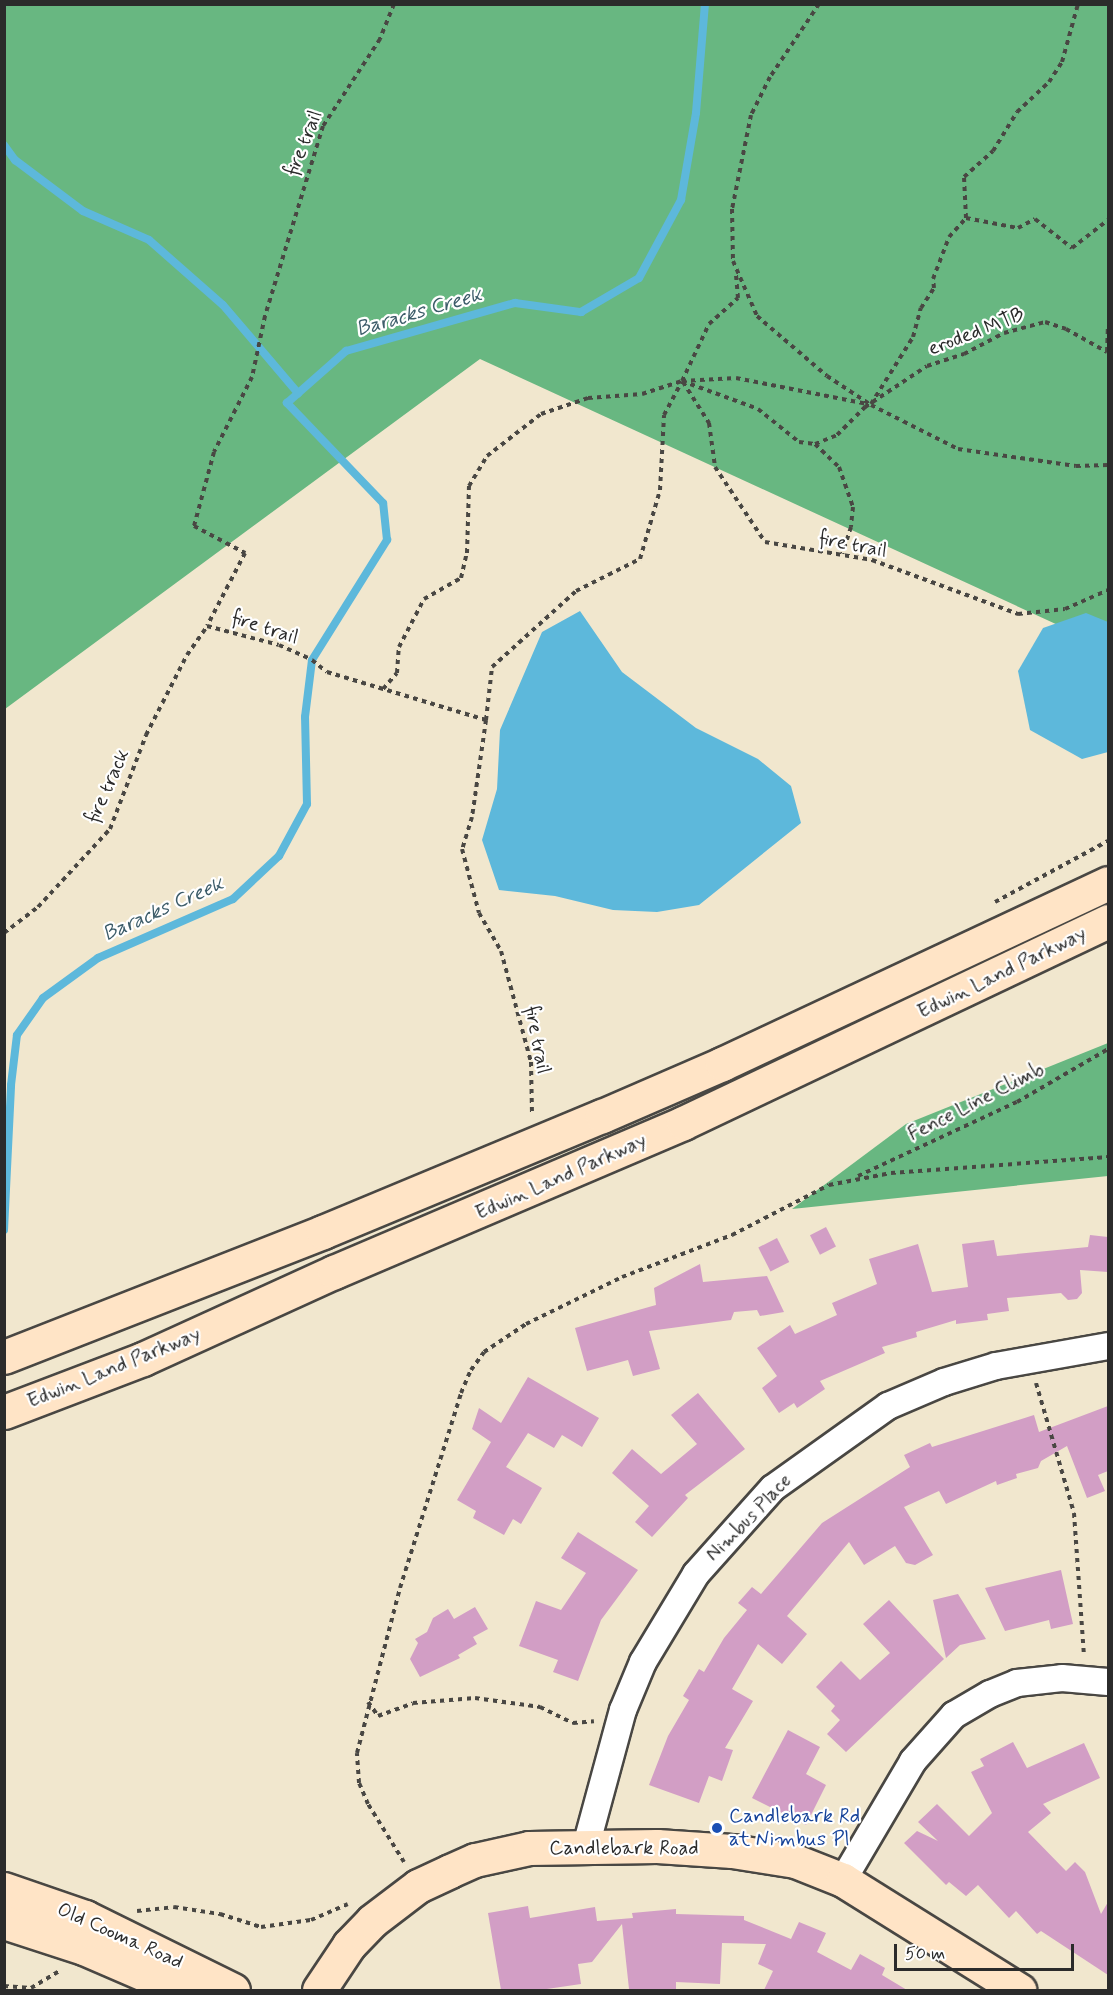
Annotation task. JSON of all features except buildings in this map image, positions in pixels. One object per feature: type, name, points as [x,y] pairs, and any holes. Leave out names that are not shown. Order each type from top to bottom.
[{"type":"main road","name":"Edwin Land Parkway","points":[[4,1357],[458,1178],[668,1088],[1108,882]]},
{"type":"main road","name":"Edwin Land Parkway","points":[[4,1412],[143,1359],[334,1272],[632,1146],[1108,921]]},
{"type":"main road","name":"Candlebark Road","points":[[319,1990],[360,1932],[407,1874],[503,1852],[586,1846],[732,1851],[795,1861],[843,1880],[1019,1990]]},
{"type":"main road","name":"Old Cooma Road","points":[[4,1889],[85,1917],[233,1990]]},
{"type":"main road","name":"Old Cooma Road","points":[[4,1922],[84,1948],[181,1990]]},
{"type":"street","name":"Nimbus Place","points":[[586,1846],[623,1710],[643,1662],[696,1574],[773,1488],[888,1406],[944,1382],[1029,1359],[1108,1346]]},
{"type":"street","points":[[843,1880],[913,1761],[954,1715],[990,1694],[1017,1683],[1046,1678],[1097,1681]]},
{"type":"path","name":"fire trail","points":[[394,4],[380,39],[323,126],[268,305],[252,377],[214,452],[194,526],[244,553],[207,626],[279,645],[312,660],[327,672],[486,720],[472,817],[462,849],[479,913],[501,951],[531,1062],[532,1116]]},
{"type":"path","points":[[486,720],[492,668],[576,591],[640,559],[660,490],[664,415],[709,324],[738,298],[732,209],[751,115],[770,77],[819,4]]},
{"type":"path","points":[[682,381],[758,409],[799,442],[815,444],[837,435],[870,405],[912,338],[921,308],[934,288],[933,279],[949,237],[966,218],[964,177],[993,151],[1017,112],[1049,82],[1062,62],[1078,4]]},
{"type":"path","points":[[966,218],[1018,228],[1035,219],[1072,248],[1108,220]]},
{"type":"path","points":[[735,267],[757,316],[827,376],[870,405],[958,448],[1076,466],[1108,465]]},
{"type":"path","name":"eroded MTB","points":[[870,405],[927,366],[964,354],[1004,333],[1045,322],[1066,329],[1107,352],[1108,327]]},
{"type":"path","points":[[383,689],[397,673],[399,647],[424,599],[461,578],[467,553],[469,486],[488,456],[541,414],[588,398],[642,394],[682,381],[736,378],[870,405]]},
{"type":"path","name":"fire trail","points":[[682,381],[709,423],[716,467],[765,542],[872,560],[1018,614],[1065,609],[1108,590]]},
{"type":"path","points":[[815,444],[839,467],[853,507],[851,527],[842,554]]},
{"type":"path","name":"fire track","points":[[4,933],[38,906],[110,829],[146,735],[187,655],[207,626]]},
{"type":"path","points":[[993,903],[1108,841]]},
{"type":"path","name":"Fence Line Climb","points":[[855,1178],[1017,1101],[1108,1049]]},
{"type":"path","points":[[524,1119],[543,1111]]},
{"type":"path","points":[[407,1874],[359,1783],[357,1753],[368,1702],[462,1393],[471,1370],[484,1352],[518,1329],[622,1276],[732,1235],[828,1185],[855,1178],[1108,1157]]},
{"type":"path","points":[[1029,1359],[1074,1513],[1097,1681]]},
{"type":"path","points":[[368,1702],[378,1716],[432,1701],[475,1698],[518,1702],[540,1707],[573,1723],[597,1720],[623,1710]]},
{"type":"path","points":[[133,1911],[174,1907],[220,1914],[261,1927],[311,1920],[352,1902]]},
{"type":"path","points":[[4,1986],[37,1986],[84,1948]]},
{"type":"green space","points":[[5,5],[1108,5],[1108,648],[480,359],[5,709]]},
{"type":"green space","points":[[1108,1043],[1108,1176],[792,1209],[906,1124]]},
{"type":"water","points":[[580,611],[622,672],[696,728],[758,759],[791,786],[801,823],[699,905],[657,912],[613,910],[555,896],[499,890],[482,840],[497,789],[500,730],[542,632]]},
{"type":"water","points":[[1086,613],[1108,622],[1108,752],[1082,759],[1030,730],[1018,671],[1043,628]]},
{"type":"waterway","name":"Baracks Creek","points":[[4,1230],[11,1085],[17,1035],[43,998],[98,958],[233,899],[279,856],[307,804],[305,717],[312,660],[387,540],[383,503],[287,403],[346,351],[515,303],[581,312],[639,278],[681,200],[696,113],[705,4]]},
{"type":"waterway","points":[[4,145],[15,160],[83,211],[149,240],[223,305],[298,393]]},
{"type":"place","name":"Candlebark Rd at Nimbus Pl","points":[[717,1828]]}]
